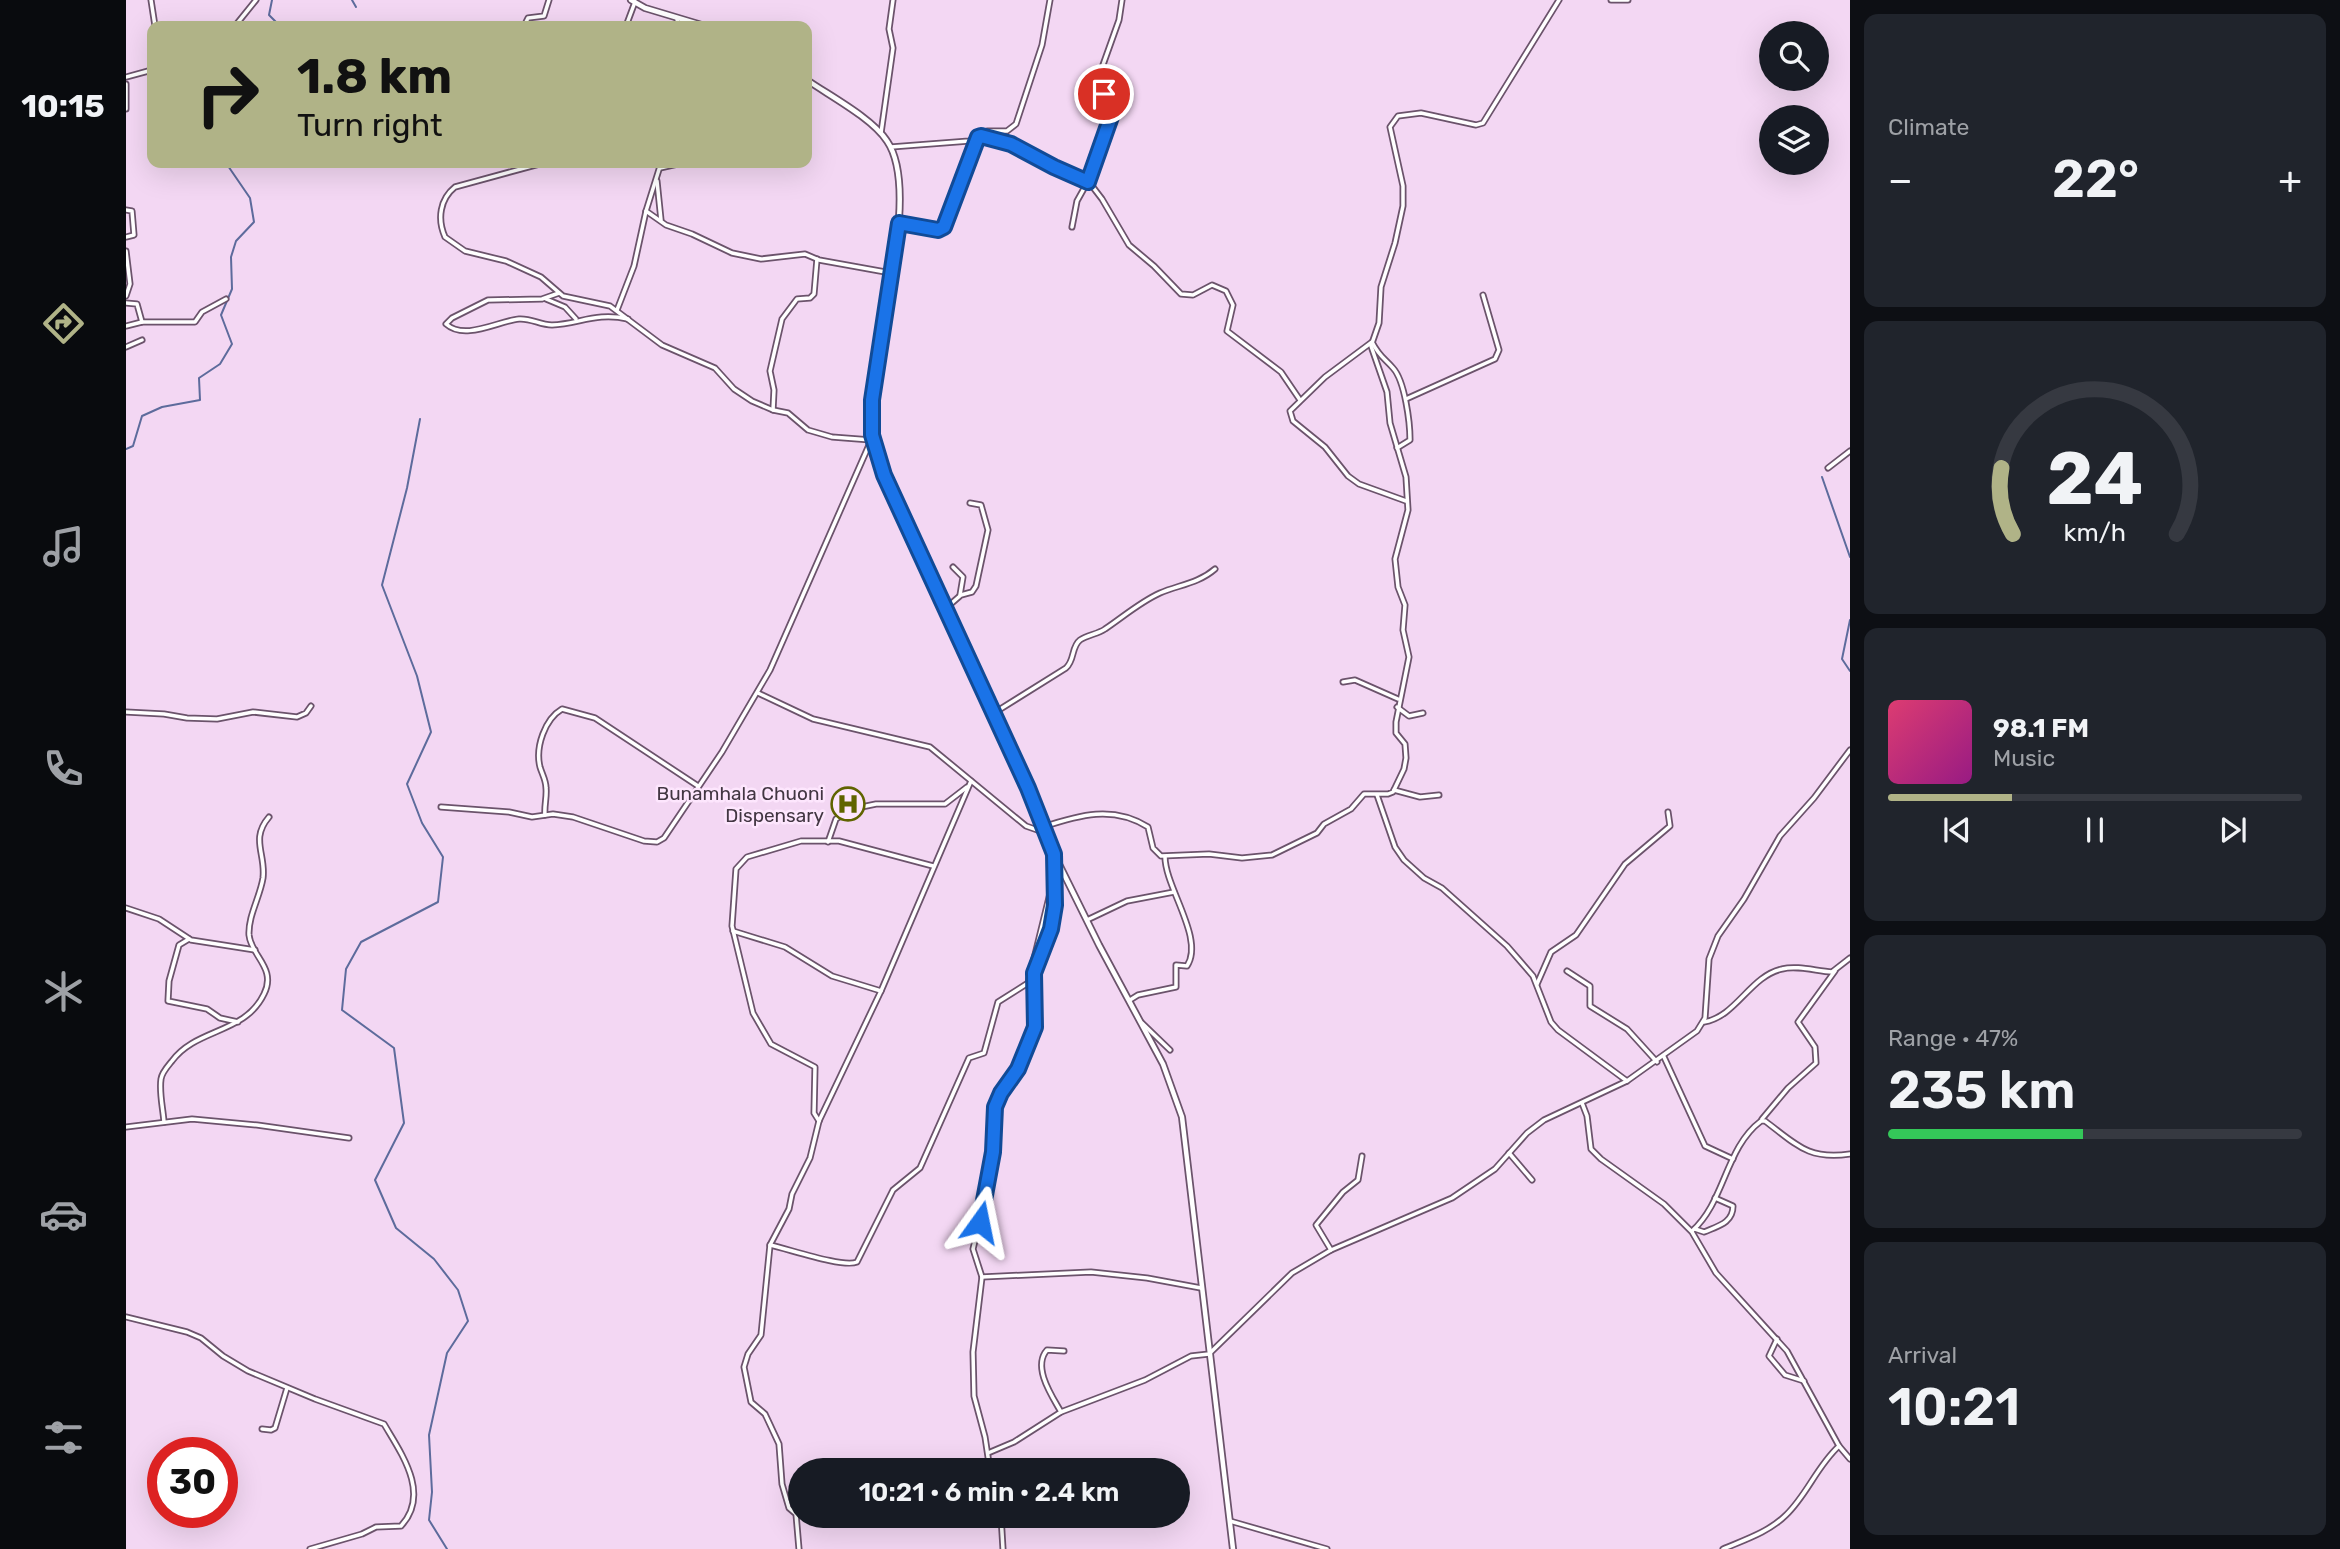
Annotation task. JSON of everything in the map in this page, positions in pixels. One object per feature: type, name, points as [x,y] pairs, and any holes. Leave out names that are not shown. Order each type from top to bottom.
[{"type":"street","points":[[151,0],[154,21]]},
{"type":"street","points":[[239,21],[256,0]]},
{"type":"street","points":[[526,21],[528,18],[544,16],[549,0]]},
{"type":"street","points":[[881,133],[893,48],[889,29],[893,0]]},
{"type":"street","points":[[891,147],[971,141],[986,131],[1007,131],[1016,124],[1042,45],[1050,0]]},
{"type":"street","points":[[1072,227],[1077,201],[1088,182],[1112,114],[1098,76],[1119,20],[1122,0]]},
{"type":"street","points":[[1406,501],[1359,484],[1348,476],[1325,447],[1290,416],[1291,407],[1342,363],[1372,342],[1379,323],[1381,287],[1395,243],[1402,206],[1401,175],[1390,136],[1393,120],[1403,114],[1421,113],[1445,120],[1481,124],[1559,0]]},
{"type":"street","points":[[1611,0],[1628,0]]},
{"type":"street","points":[[627,21],[633,1],[685,21]]},
{"type":"street","points":[[126,78],[147,72]]},
{"type":"street","points":[[126,84],[126,109]]},
{"type":"street","points":[[812,84],[881,133],[891,147],[900,173],[899,223],[874,380],[872,438],[884,475],[994,713],[1054,854],[1167,1074],[1182,1117],[1233,1549]]},
{"type":"street","points":[[978,137],[988,136],[1011,144],[1088,182],[1102,199],[1129,245],[1154,265],[1181,294],[1193,295],[1212,285],[1226,291],[1233,305],[1227,331],[1281,372],[1300,400]]},
{"type":"street","points":[[899,223],[938,230],[944,227],[978,137]]},
{"type":"street","points":[[525,168],[455,187],[442,206],[441,220],[445,237],[457,247],[524,268],[541,277],[559,293],[603,302],[630,319],[662,345],[715,369],[741,394],[773,410],[788,412],[802,427],[816,433],[872,438]]},
{"type":"street","points":[[617,310],[634,266],[646,211],[660,168]]},
{"type":"street","points":[[657,180],[661,220]]},
{"type":"street","points":[[126,210],[132,211],[135,231],[134,235],[126,237]]},
{"type":"street","points":[[646,211],[666,225],[692,233],[732,253],[761,259],[805,254],[817,259],[891,273]]},
{"type":"street","points":[[126,251],[130,284],[126,296]]},
{"type":"street","points":[[773,410],[774,390],[770,371],[782,319],[797,299],[810,298],[814,294],[817,259]]},
{"type":"street","points":[[559,293],[544,299],[488,300],[452,318],[446,324],[454,329],[470,331],[518,319],[553,325],[577,319],[611,316],[630,319]]},
{"type":"street","points":[[1406,399],[1495,359],[1499,350],[1483,295]]},
{"type":"street","points":[[126,326],[195,322],[202,312],[226,299]]},
{"type":"street","points":[[544,299],[565,307],[577,319]]},
{"type":"street","points":[[126,303],[137,304],[142,323]]},
{"type":"street","points":[[126,347],[142,340]]},
{"type":"street","points":[[1372,342],[1382,360],[1396,371],[1406,399],[1410,440],[1397,448]]},
{"type":"street","points":[[758,692],[813,719],[922,743],[938,753],[1026,826],[1044,830],[1089,814],[1116,814],[1148,827],[1153,848],[1166,857],[1196,854],[1242,858],[1272,855],[1316,835],[1324,824],[1351,809],[1364,794],[1388,794],[1394,790],[1406,758],[1404,743],[1396,731],[1398,699],[1409,662],[1403,630],[1405,605],[1395,570],[1396,550],[1408,510],[1406,477],[1390,423],[1387,392],[1372,342]]},
{"type":"street","points":[[441,807],[509,812],[532,817],[545,815],[579,818],[644,841],[657,842],[664,838],[758,692],[779,653],[807,582],[872,438]]},
{"type":"street","points":[[1828,468],[1850,451]]},
{"type":"street","points":[[945,608],[960,596],[975,589],[988,530],[981,505],[970,503]]},
{"type":"street","points":[[953,567],[963,577],[960,596]]},
{"type":"street","points":[[994,713],[1066,668],[1081,639],[1100,632],[1158,593],[1199,581],[1215,569]]},
{"type":"street","points":[[1343,682],[1355,680],[1398,699]]},
{"type":"street","points":[[126,712],[217,719],[253,712],[297,717],[306,713],[311,706]]},
{"type":"street","points":[[1397,707],[1409,716],[1423,713]]},
{"type":"street","points":[[545,815],[547,790],[539,765],[539,751],[544,728],[552,716],[562,709],[595,718],[698,786]]},
{"type":"street","points":[[1704,1023],[1709,959],[1718,936],[1744,900],[1780,836],[1814,798],[1850,750]]},
{"type":"street","points":[[799,1549],[796,1514],[789,1508],[782,1484],[779,1444],[768,1418],[751,1402],[744,1367],[748,1354],[761,1335],[770,1245],[789,1209],[792,1194],[810,1158],[819,1121],[881,991],[971,781]]},
{"type":"street","points":[[828,842],[836,819],[852,809],[876,804],[945,804],[967,787]]},
{"type":"street","points":[[1394,790],[1420,797],[1439,795]]},
{"type":"street","points":[[1377,795],[1395,848],[1408,865],[1442,888],[1484,923],[1517,957],[1537,985],[1551,1022],[1562,1034],[1627,1082]]},
{"type":"street","points":[[1537,985],[1551,952],[1576,934],[1625,864],[1670,826],[1668,812]]},
{"type":"street","points":[[164,1122],[161,1077],[180,1050],[195,1039],[238,1022],[253,1009],[265,993],[265,968],[249,931],[263,878],[259,832],[269,817]]},
{"type":"street","points":[[819,1121],[814,1113],[815,1067],[771,1044],[751,1008],[747,979],[733,931],[734,875],[740,862],[747,857],[797,841],[844,842],[933,866]]},
{"type":"street","points":[[989,1458],[974,1396],[973,1364],[982,1278],[973,1249],[989,1182],[995,1107],[1001,1093],[1018,1069],[1033,1034],[1034,973],[1051,929],[1055,905],[1054,854]]},
{"type":"street","points":[[1130,1000],[1138,995],[1176,987],[1176,965],[1187,966],[1191,961],[1187,929],[1166,870],[1166,857]]},
{"type":"street","points":[[770,1245],[836,1261],[852,1264],[857,1262],[893,1190],[920,1168],[969,1058],[984,1053],[996,1005],[1004,996],[1028,983],[1055,875]]},
{"type":"street","points":[[1087,920],[1127,901],[1174,892]]},
{"type":"street","points":[[126,908],[159,919],[189,939],[255,950]]},
{"type":"street","points":[[733,931],[785,947],[832,976],[881,991]]},
{"type":"street","points":[[189,939],[180,943],[169,981],[168,1001],[206,1009],[220,1018],[238,1022]]},
{"type":"street","points":[[1693,1231],[1708,1215],[1733,1159],[1788,1088],[1816,1063],[1815,1046],[1798,1022],[1835,971],[1850,958]]},
{"type":"street","points":[[988,1453],[1014,1442],[1061,1412],[1145,1380],[1191,1356],[1209,1354],[1292,1273],[1331,1250],[1452,1198],[1495,1170],[1527,1133],[1544,1120],[1627,1082],[1664,1057],[1704,1023],[1723,1014],[1778,969],[1835,971]]},
{"type":"street","points":[[1567,971],[1591,986],[1590,1006],[1627,1029],[1657,1062]]},
{"type":"street","points":[[1140,1022],[1147,1025],[1170,1050]]},
{"type":"street","points":[[1664,1057],[1705,1146],[1733,1159]]},
{"type":"street","points":[[1582,1103],[1587,1116],[1589,1143],[1594,1153],[1664,1204],[1693,1231],[1716,1273],[1777,1339],[1804,1381],[1839,1446],[1850,1459]]},
{"type":"street","points":[[126,1128],[164,1122],[212,1120],[349,1138]]},
{"type":"street","points":[[1761,1121],[1765,1121],[1812,1154],[1850,1154]]},
{"type":"street","points":[[1509,1153],[1532,1180]]},
{"type":"street","points":[[1331,1250],[1316,1225],[1343,1192],[1359,1180],[1362,1156]]},
{"type":"street","points":[[1693,1231],[1704,1232],[1724,1223],[1732,1216],[1733,1206],[1715,1198]]},
{"type":"street","points":[[982,1278],[1091,1272],[1147,1278],[1201,1288]]},
{"type":"street","points":[[126,1317],[175,1328],[201,1338],[232,1362],[287,1388],[383,1423],[402,1453],[413,1482],[412,1510],[401,1526],[378,1526],[362,1534],[310,1549]]},
{"type":"street","points":[[1777,1339],[1769,1356],[1785,1375],[1804,1381]]},
{"type":"street","points":[[1061,1412],[1043,1376],[1041,1365],[1042,1356],[1047,1350],[1063,1351]]},
{"type":"street","points":[[262,1429],[271,1430],[275,1427],[287,1388]]},
{"type":"street","points":[[1723,1549],[1762,1531],[1787,1515],[1826,1459],[1839,1446]]},
{"type":"street","points":[[1228,1521],[1327,1549]]},
{"type":"street","points":[[1002,1528],[1003,1549]]},
{"type":"waterway","points":[[272,0],[269,15],[275,21]]},
{"type":"waterway","points":[[352,0],[356,7]]},
{"type":"waterway","points":[[126,449],[133,446],[142,416],[162,407],[200,400],[199,378],[220,364],[232,344],[221,315],[232,289],[231,257],[236,241],[254,222],[250,198],[229,168]]},
{"type":"waterway","points":[[420,419],[407,488],[382,585],[417,676],[431,732],[407,784],[422,823],[443,857],[438,902],[361,942],[346,969],[342,1010],[394,1048],[404,1123],[375,1180],[396,1228],[434,1259],[458,1290],[468,1321],[447,1353],[429,1435],[432,1492],[429,1520],[447,1549]]},
{"type":"waterway","points":[[1822,477],[1850,557]]},
{"type":"waterway","points":[[1850,620],[1842,659],[1850,671]]},
{"type":"place","name":"Bunamhala Chuoni Dispensary","points":[[848,804]]},
{"type":"route","points":[[980,1222],[993,1152],[995,1107],[1001,1093],[1018,1069],[1035,1027],[1034,973],[1051,929],[1056,894],[1054,854],[1028,788],[884,475],[872,435],[874,380],[899,223],[938,230],[944,227],[978,137],[981,136],[1011,144],[1088,182],[1096,167],[1112,114],[1104,94]]}]
